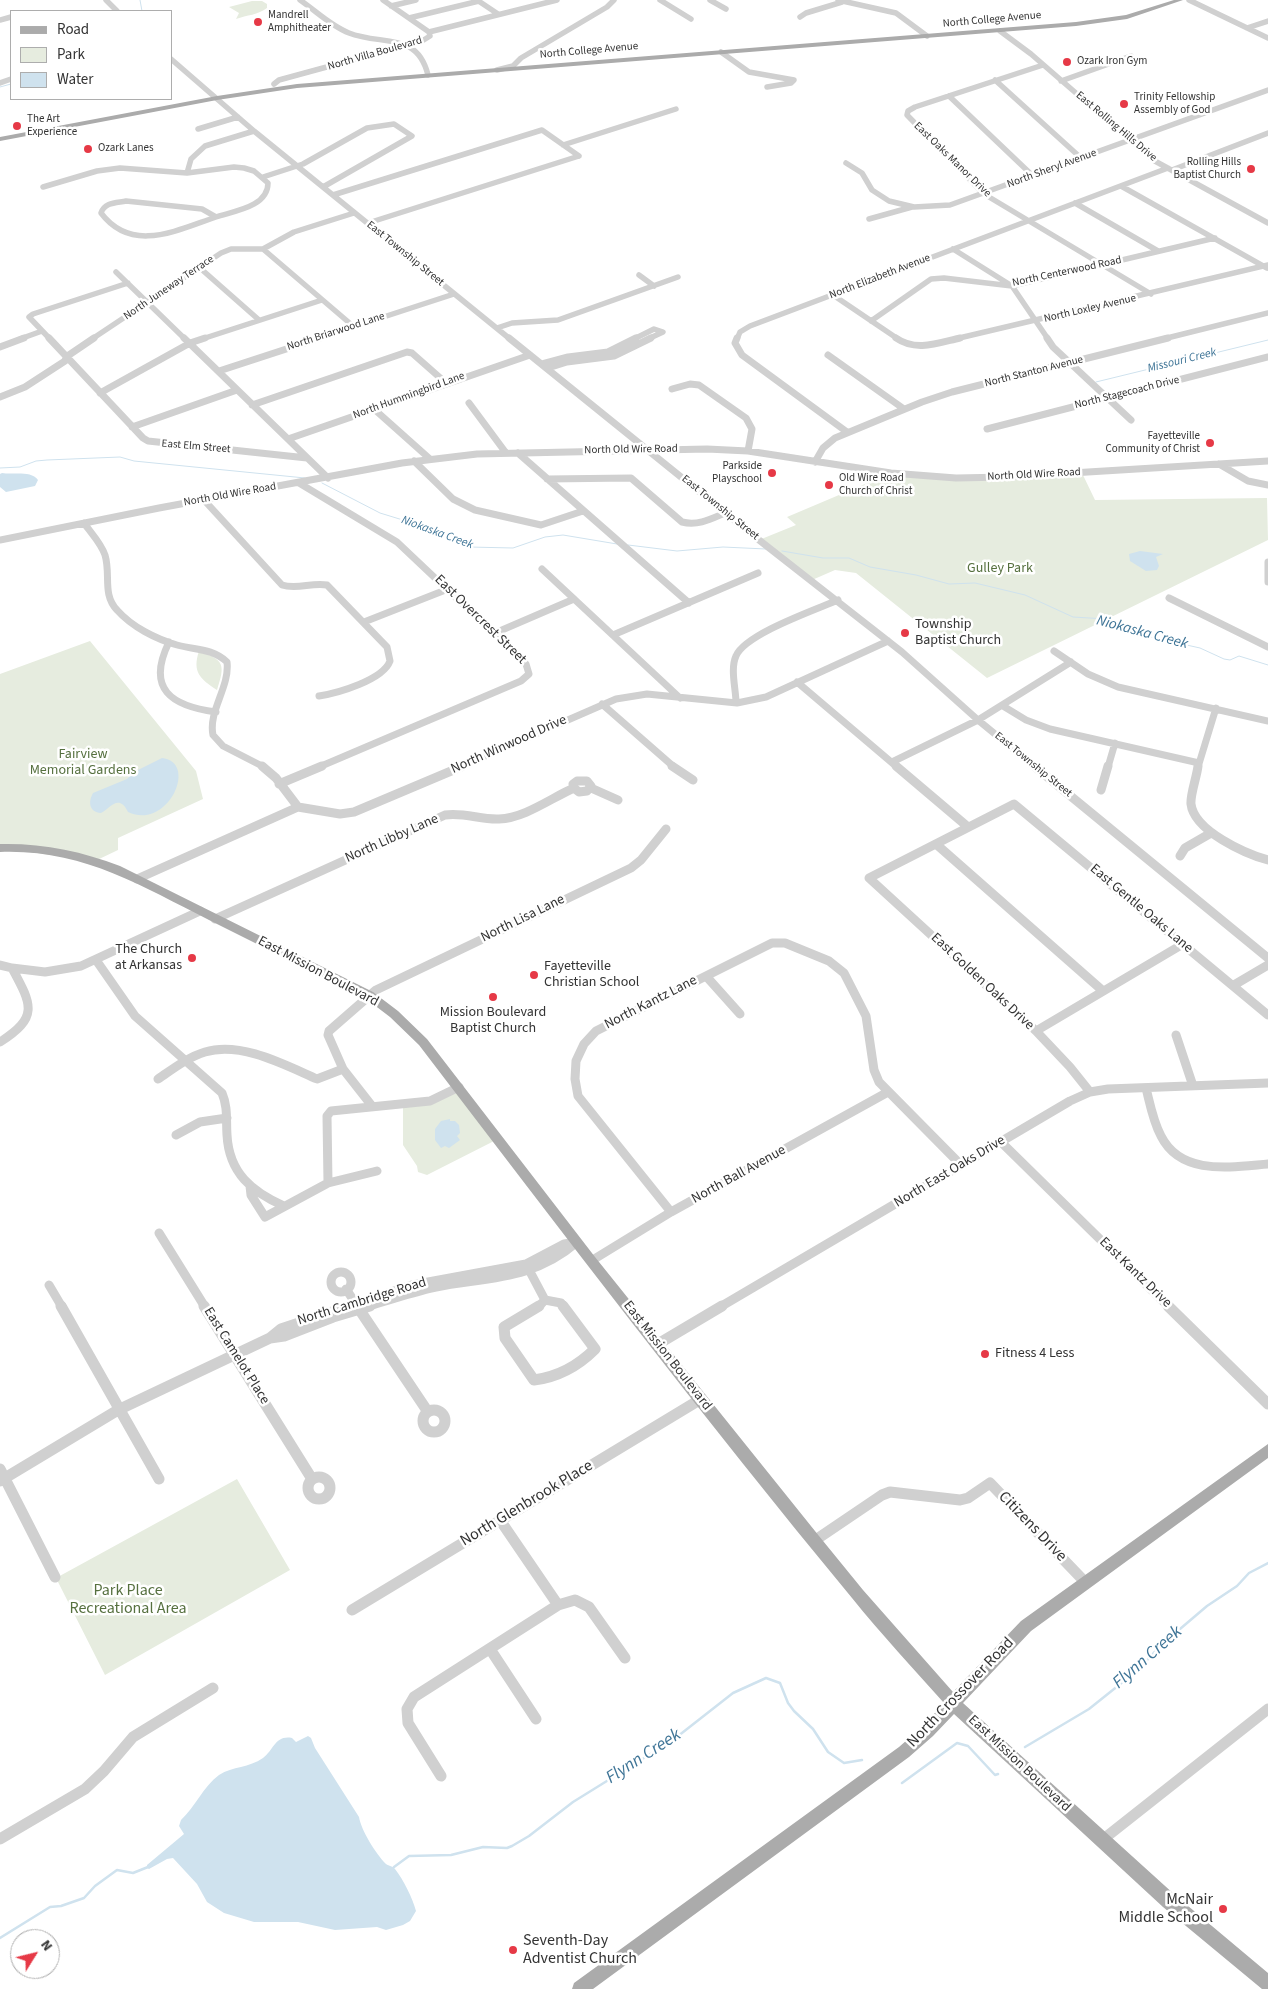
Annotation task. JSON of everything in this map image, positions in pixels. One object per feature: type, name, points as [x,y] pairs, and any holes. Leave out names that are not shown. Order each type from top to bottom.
[{"type":"main road","name":"North College Avenue","points":[[0,139],[217,98],[297,86],[497,70],[519,64],[721,52],[1000,31],[1114,19],[1180,0]]},
{"type":"main road","name":"East Mission Boulevard","points":[[0,848],[40,849],[74,854],[137,878],[369,995],[413,1031],[459,1087],[591,1261],[814,1541],[858,1595],[954,1704],[1169,1901],[1268,1983]]},
{"type":"main road","name":"North Crossover Road","points":[[582,1988],[904,1752],[954,1704],[1018,1633],[1085,1582],[1268,1450]]},
{"type":"street","points":[[106,0],[116,10]]},
{"type":"street","points":[[300,0],[349,33],[390,40],[406,46],[423,57],[427,64],[428,75]]},
{"type":"street","points":[[382,0],[429,32]]},
{"type":"street","points":[[391,6],[416,0]]},
{"type":"street","name":"North Villa Boulevard","points":[[274,84],[279,80],[427,39],[431,34],[429,32],[526,5],[557,0]]},
{"type":"street","points":[[519,64],[604,9],[614,0]]},
{"type":"street","points":[[660,0],[691,19]]},
{"type":"street","points":[[710,0],[726,9]]},
{"type":"street","points":[[1188,0],[1268,38]]},
{"type":"street","points":[[409,18],[478,1],[498,14]]},
{"type":"street","points":[[800,17],[840,1],[896,13],[927,36]]},
{"type":"street","points":[[1247,28],[1268,21]]},
{"type":"street","name":"East Rolling Hills Drive","points":[[1000,31],[1153,160],[1268,223]]},
{"type":"street","points":[[721,52],[749,72],[794,80],[791,83],[767,87]]},
{"type":"street","points":[[1061,81],[1131,56]]},
{"type":"street","name":"East Township Street","points":[[172,61],[254,131],[454,294],[725,513],[838,600],[925,672],[978,720],[1268,958]]},
{"type":"street","name":"East Oaks Manor Drive","points":[[1042,65],[912,108],[908,111],[907,115],[984,194],[1151,294]]},
{"type":"street","points":[[995,80],[1081,158]]},
{"type":"street","name":"North Sheryl Avenue","points":[[846,163],[862,173],[868,186],[877,194],[897,203],[914,207],[950,205],[1268,90]]},
{"type":"street","points":[[949,96],[1033,176]]},
{"type":"street","points":[[563,145],[676,109]]},
{"type":"street","points":[[198,129],[238,117]]},
{"type":"street","points":[[263,177],[298,167],[370,127],[394,124],[412,136],[323,187]]},
{"type":"street","points":[[333,195],[542,130],[579,156]]},
{"type":"street","points":[[187,173],[191,159],[205,146],[254,131]]},
{"type":"street","name":"North Elizabeth Avenue","points":[[847,432],[742,355],[735,343],[740,332],[744,328],[1029,220],[1267,134]]},
{"type":"street","points":[[368,224],[579,156]]},
{"type":"street","points":[[43,187],[112,168],[187,173],[239,168],[254,171],[268,183],[268,190],[258,203],[217,218],[165,234],[150,236],[132,235],[119,230],[102,215],[102,210],[106,206],[121,201],[193,208],[210,212],[217,218]]},
{"type":"street","points":[[1121,186],[1267,267]]},
{"type":"street","points":[[1075,203],[1158,252]]},
{"type":"street","points":[[869,219],[914,207]]},
{"type":"street","name":"North Juneway Terrace","points":[[0,397],[25,387],[65,362],[66,357],[221,254],[231,249],[263,249],[294,232],[354,213]]},
{"type":"street","name":"North Centerwood Road","points":[[871,321],[931,279],[944,278],[1012,286],[1215,238]]},
{"type":"street","points":[[263,249],[353,326]]},
{"type":"street","points":[[953,249],[1012,286],[1050,344],[1132,420]]},
{"type":"street","name":"North Loxley Avenue","points":[[911,346],[932,346],[1267,267]]},
{"type":"street","points":[[200,268],[259,320]]},
{"type":"street","points":[[116,272],[328,478]]},
{"type":"street","points":[[639,275],[654,286]]},
{"type":"street","points":[[497,328],[512,323],[558,320],[678,277]]},
{"type":"street","name":"East Elm Street","points":[[128,283],[31,314],[30,319],[143,438],[155,443],[307,458]]},
{"type":"street","name":"North Briarwood Lane","points":[[218,371],[454,294]]},
{"type":"street","points":[[833,295],[911,346]]},
{"type":"street","points":[[100,393],[190,343],[322,300]]},
{"type":"street","name":"North Stanton Avenue","points":[[815,462],[826,444],[847,432],[952,392],[1268,313]]},
{"type":"street","points":[[654,329],[663,332],[614,356],[545,366],[568,356],[608,352],[654,329]]},
{"type":"street","points":[[0,347],[42,331]]},
{"type":"street","points":[[252,404],[407,352],[412,353],[446,383]]},
{"type":"street","name":"North Hummingbird Lane","points":[[288,439],[530,355]]},
{"type":"street","points":[[828,355],[904,409]]},
{"type":"street","name":"North Stagecoach Drive","points":[[987,429],[1268,357]]},
{"type":"street","points":[[672,389],[690,384],[699,385],[746,418],[753,430],[748,451]]},
{"type":"street","points":[[132,427],[237,390]]},
{"type":"street","points":[[469,403],[506,453]]},
{"type":"street","points":[[374,409],[430,459]]},
{"type":"street","points":[[614,450],[632,445],[633,442],[630,436]]},
{"type":"street","name":"North Old Wire Road","points":[[0,540],[414,461],[506,453],[703,448],[748,451],[909,475],[956,478],[1006,477],[1268,461]]},
{"type":"street","points":[[518,453],[689,603]]},
{"type":"street","points":[[414,461],[453,499],[475,510],[541,525],[583,510]]},
{"type":"street","points":[[1219,464],[1248,483],[1268,485]]},
{"type":"street","points":[[547,479],[631,478],[682,522],[688,524],[700,523],[725,513]]},
{"type":"street","name":"East Overcrest Street","points":[[279,784],[526,678],[529,674],[526,664],[495,633],[397,542],[299,483]]},
{"type":"street","points":[[204,500],[282,585],[287,588],[318,582],[327,585],[387,647],[391,657],[388,666],[378,674],[330,696],[319,696]]},
{"type":"street","points":[[84,523],[105,553],[107,591],[115,608],[132,621],[169,642],[208,650],[227,662],[228,673],[212,731],[215,738],[221,745],[261,764],[298,807],[137,878]]},
{"type":"street","points":[[1268,562],[1268,582]]},
{"type":"street","points":[[542,569],[680,698]]},
{"type":"street","points":[[613,635],[758,573]]},
{"type":"street","points":[[364,622],[448,589]]},
{"type":"street","points":[[1168,598],[1268,647]]},
{"type":"street","points":[[495,633],[574,599]]},
{"type":"street","points":[[736,702],[735,658],[738,650],[757,637],[838,600]]},
{"type":"street","name":"North Winwood Drive","points":[[298,807],[335,814],[354,812],[602,704],[632,695],[647,694],[736,702],[759,699],[888,641]]},
{"type":"street","points":[[169,642],[158,664],[158,674],[164,688],[175,700],[192,709],[216,712]]},
{"type":"street","points":[[1054,651],[1095,678],[1118,686],[1268,721]]},
{"type":"street","points":[[892,762],[1003,706],[1070,662]]},
{"type":"street","points":[[797,682],[968,828],[936,844],[1103,991]]},
{"type":"street","points":[[602,704],[665,761],[694,780]]},
{"type":"street","points":[[1003,706],[1038,725],[1199,763]]},
{"type":"street","points":[[1216,708],[1199,763],[1191,805],[1198,819],[1211,833],[1244,852],[1268,860]]},
{"type":"street","points":[[1101,790],[1115,744]]},
{"type":"street","name":"North Libby Lane","points":[[215,919],[445,815],[508,817],[574,788],[582,792],[591,788],[618,800]]},
{"type":"street","name":"East Gentle Oaks Lane","points":[[968,828],[1014,804],[1268,1015]]},
{"type":"street","name":"North Lisa Lane","points":[[343,1069],[328,1035],[329,1031],[369,995],[631,868],[641,860],[666,829]]},
{"type":"street","points":[[1180,856],[1185,848],[1211,833]]},
{"type":"street","name":"East Golden Oaks Drive","points":[[936,844],[869,878],[1036,1031],[1070,1067],[1090,1092]]},
{"type":"street","points":[[0,965],[12,968],[56,971],[81,966],[200,911]]},
{"type":"street","name":"North Kantz Lane","points":[[671,1212],[578,1096],[573,1084],[574,1071],[580,1049],[589,1036],[772,943],[785,943],[829,961],[844,973],[866,1016],[874,1070],[879,1082],[888,1092]]},
{"type":"street","points":[[1036,1031],[1183,944]]},
{"type":"street","points":[[96,960],[135,1016],[222,1093],[226,1105],[228,1149],[256,1193],[284,1206]]},
{"type":"street","points":[[1234,985],[1268,966]]},
{"type":"street","points":[[0,1042],[21,1028],[27,1018],[30,1005],[27,994],[12,968]]},
{"type":"street","points":[[706,976],[740,1014]]},
{"type":"street","points":[[1176,1035],[1193,1086]]},
{"type":"street","points":[[158,1079],[186,1060],[205,1052],[218,1049],[260,1054],[317,1079],[343,1069],[372,1106]]},
{"type":"street","name":"North East Oaks Drive","points":[[658,1344],[1070,1101],[1090,1092],[1268,1083]]},
{"type":"street","points":[[328,1183],[328,1113],[335,1110],[430,1101],[459,1087]]},
{"type":"street","points":[[1146,1088],[1158,1130],[1165,1145],[1179,1157],[1211,1166],[1268,1164]]},
{"type":"street","points":[[888,1092],[961,1166]]},
{"type":"street","name":"North Ball Avenue","points":[[591,1261],[671,1212],[888,1092]]},
{"type":"street","points":[[176,1135],[200,1122],[227,1118]]},
{"type":"street","name":"East Kantz Drive","points":[[1001,1142],[1268,1404]]},
{"type":"street","points":[[250,1186],[251,1195],[265,1217],[328,1183],[377,1171]]},
{"type":"street","name":"East Camelot Place","points":[[159,1233],[312,1479]]},
{"type":"street","name":"North Cambridge Road","points":[[2,1476],[118,1410],[270,1338],[284,1336],[359,1306],[433,1287],[494,1280],[569,1250],[577,1242]]},
{"type":"street","points":[[527,1266],[545,1300]]},
{"type":"street","points":[[49,1285],[118,1410],[159,1479]]},
{"type":"street","points":[[346,1289],[428,1412]]},
{"type":"street","points":[[545,1300],[560,1303],[595,1349],[585,1359],[550,1379],[534,1380],[505,1338],[504,1327],[538,1307],[545,1300]]},
{"type":"street","name":"North Glenbrook Place","points":[[352,1610],[701,1399]]},
{"type":"street","points":[[2,1476],[55,1577]]},
{"type":"street","name":"Citizens Drive","points":[[814,1541],[882,1495],[897,1492],[960,1500],[968,1498],[990,1483],[1085,1582]]},
{"type":"street","points":[[500,1520],[558,1606]]},
{"type":"street","points":[[441,1776],[408,1723],[407,1709],[414,1697],[558,1606],[575,1600],[589,1607],[625,1658]]},
{"type":"street","points":[[490,1649],[536,1719]]},
{"type":"street","points":[[0,1839],[85,1789],[104,1771],[132,1737],[213,1688]]},
{"type":"street","points":[[1101,1840],[1268,1709]]},
{"type":"green space","points":[[252,1],[262,1],[267,4],[267,8],[256,14],[236,19],[239,13],[229,7]]},
{"type":"green space","name":"Gulley Park","points":[[891,473],[918,476],[1082,473],[1095,500],[1267,498],[1268,540],[987,678],[856,573],[835,570],[812,580],[759,540],[796,525],[787,517]]},
{"type":"green space","name":"Fairview Memorial Gardens","points":[[90,641],[196,771],[203,799],[118,838],[118,850],[95,861],[0,848],[0,674]]},
{"type":"green space","points":[[199,651],[214,657],[221,664],[222,669],[217,690],[202,678],[197,670],[196,664]]},
{"type":"green space","points":[[459,1087],[498,1139],[427,1175],[418,1172],[417,1166],[403,1145],[403,1104],[430,1101]]},
{"type":"green space","name":"Park Place Recreational Area","points":[[237,1479],[290,1570],[105,1675],[56,1578]]},
{"type":"water","points":[[0,474],[26,474],[38,480],[35,486],[6,492],[0,487]]},
{"type":"water","points":[[1140,551],[1163,554],[1156,557],[1159,566],[1157,570],[1146,571],[1130,561],[1129,554]]},
{"type":"water","points":[[162,758],[173,762],[178,771],[178,782],[174,794],[166,804],[155,812],[142,815],[128,812],[121,803],[111,805],[101,813],[92,809],[90,800],[93,793],[127,779],[134,772]]},
{"type":"water","points":[[450,1119],[450,1121],[455,1121],[459,1125],[460,1133],[457,1136],[460,1140],[449,1148],[445,1146],[441,1148],[435,1140],[435,1129],[441,1121]]},
{"type":"water","points":[[308,1736],[359,1817],[366,1835],[374,1848],[386,1864],[395,1869],[407,1889],[416,1911],[410,1921],[403,1925],[386,1930],[377,1927],[335,1930],[298,1922],[254,1922],[224,1913],[207,1902],[197,1884],[173,1858],[167,1859],[149,1869],[147,1868],[147,1865],[184,1834],[179,1826],[181,1820],[208,1785],[219,1775],[258,1761],[267,1755],[275,1744],[282,1739],[292,1738],[296,1742]]},
{"type":"waterway","points":[[140,0],[142,10]]},
{"type":"waterway","points":[[0,87],[10,84]]},
{"type":"waterway","name":"Missouri Creek","points":[[1096,382],[1268,340]]},
{"type":"waterway","name":"Niokaska Creek","points":[[0,468],[20,467],[36,461],[120,457],[134,461],[305,478]]},
{"type":"waterway","name":"Niokaska Creek","points":[[322,483],[380,513],[455,536],[469,547],[513,548],[545,537],[563,535],[617,544]]},
{"type":"waterway","name":"Niokaska Creek","points":[[628,545],[677,551],[723,547],[766,549]]},
{"type":"waterway","name":"Niokaska Creek","points":[[782,551],[823,558],[849,558],[870,567],[916,575],[949,584],[975,583],[1025,595],[1073,617],[1106,619],[1119,628],[1133,633],[1200,648],[1224,659],[1230,660],[1239,656],[1268,665]]},
{"type":"waterway","name":"Flynn Creek","points":[[1025,1747],[1089,1709],[1139,1669],[1160,1646],[1207,1606],[1237,1586],[1249,1573],[1268,1563]]},
{"type":"waterway","name":"Flynn Creek","points":[[394,1867],[409,1856],[451,1855],[483,1847],[507,1848],[512,1846],[529,1836],[573,1802],[673,1740],[733,1693],[766,1678],[780,1683],[788,1703],[813,1729],[828,1752],[844,1763],[862,1760]]},
{"type":"waterway","name":"Flynn Creek","points":[[902,1783],[957,1743],[968,1746],[995,1775],[998,1774]]},
{"type":"waterway","points":[[0,1938],[50,1907],[61,1906],[84,1898],[95,1886],[117,1870],[133,1873],[148,1867]]},
{"type":"place","name":"Mandrell Amphitheater","points":[[258,22]]},
{"type":"place","name":"Ozark Iron Gym","points":[[1067,62]]},
{"type":"place","name":"Trinity Fellowship Assembly of God","points":[[1124,104]]},
{"type":"place","name":"The Art Experience","points":[[17,126]]},
{"type":"place","name":"Ozark Lanes","points":[[88,149]]},
{"type":"place","name":"Rolling Hills Baptist Church","points":[[1251,169]]},
{"type":"place","name":"Fayetteville Community of Christ","points":[[1210,443]]},
{"type":"place","name":"Parkside Playschool","points":[[772,473]]},
{"type":"place","name":"Old Wire Road Church of Christ","points":[[829,485]]},
{"type":"place","name":"Township Baptist Church","points":[[905,633]]},
{"type":"place","name":"The Church at Arkansas","points":[[192,958]]},
{"type":"place","name":"Fayetteville Christian School","points":[[534,975]]},
{"type":"place","name":"Mission Boulevard Baptist Church","points":[[493,997]]},
{"type":"place","name":"Fitness 4 Less","points":[[985,1354]]},
{"type":"place","name":"McNair Middle School","points":[[1223,1909]]},
{"type":"place","name":"Seventh-Day Adventist Church","points":[[513,1950]]}]
